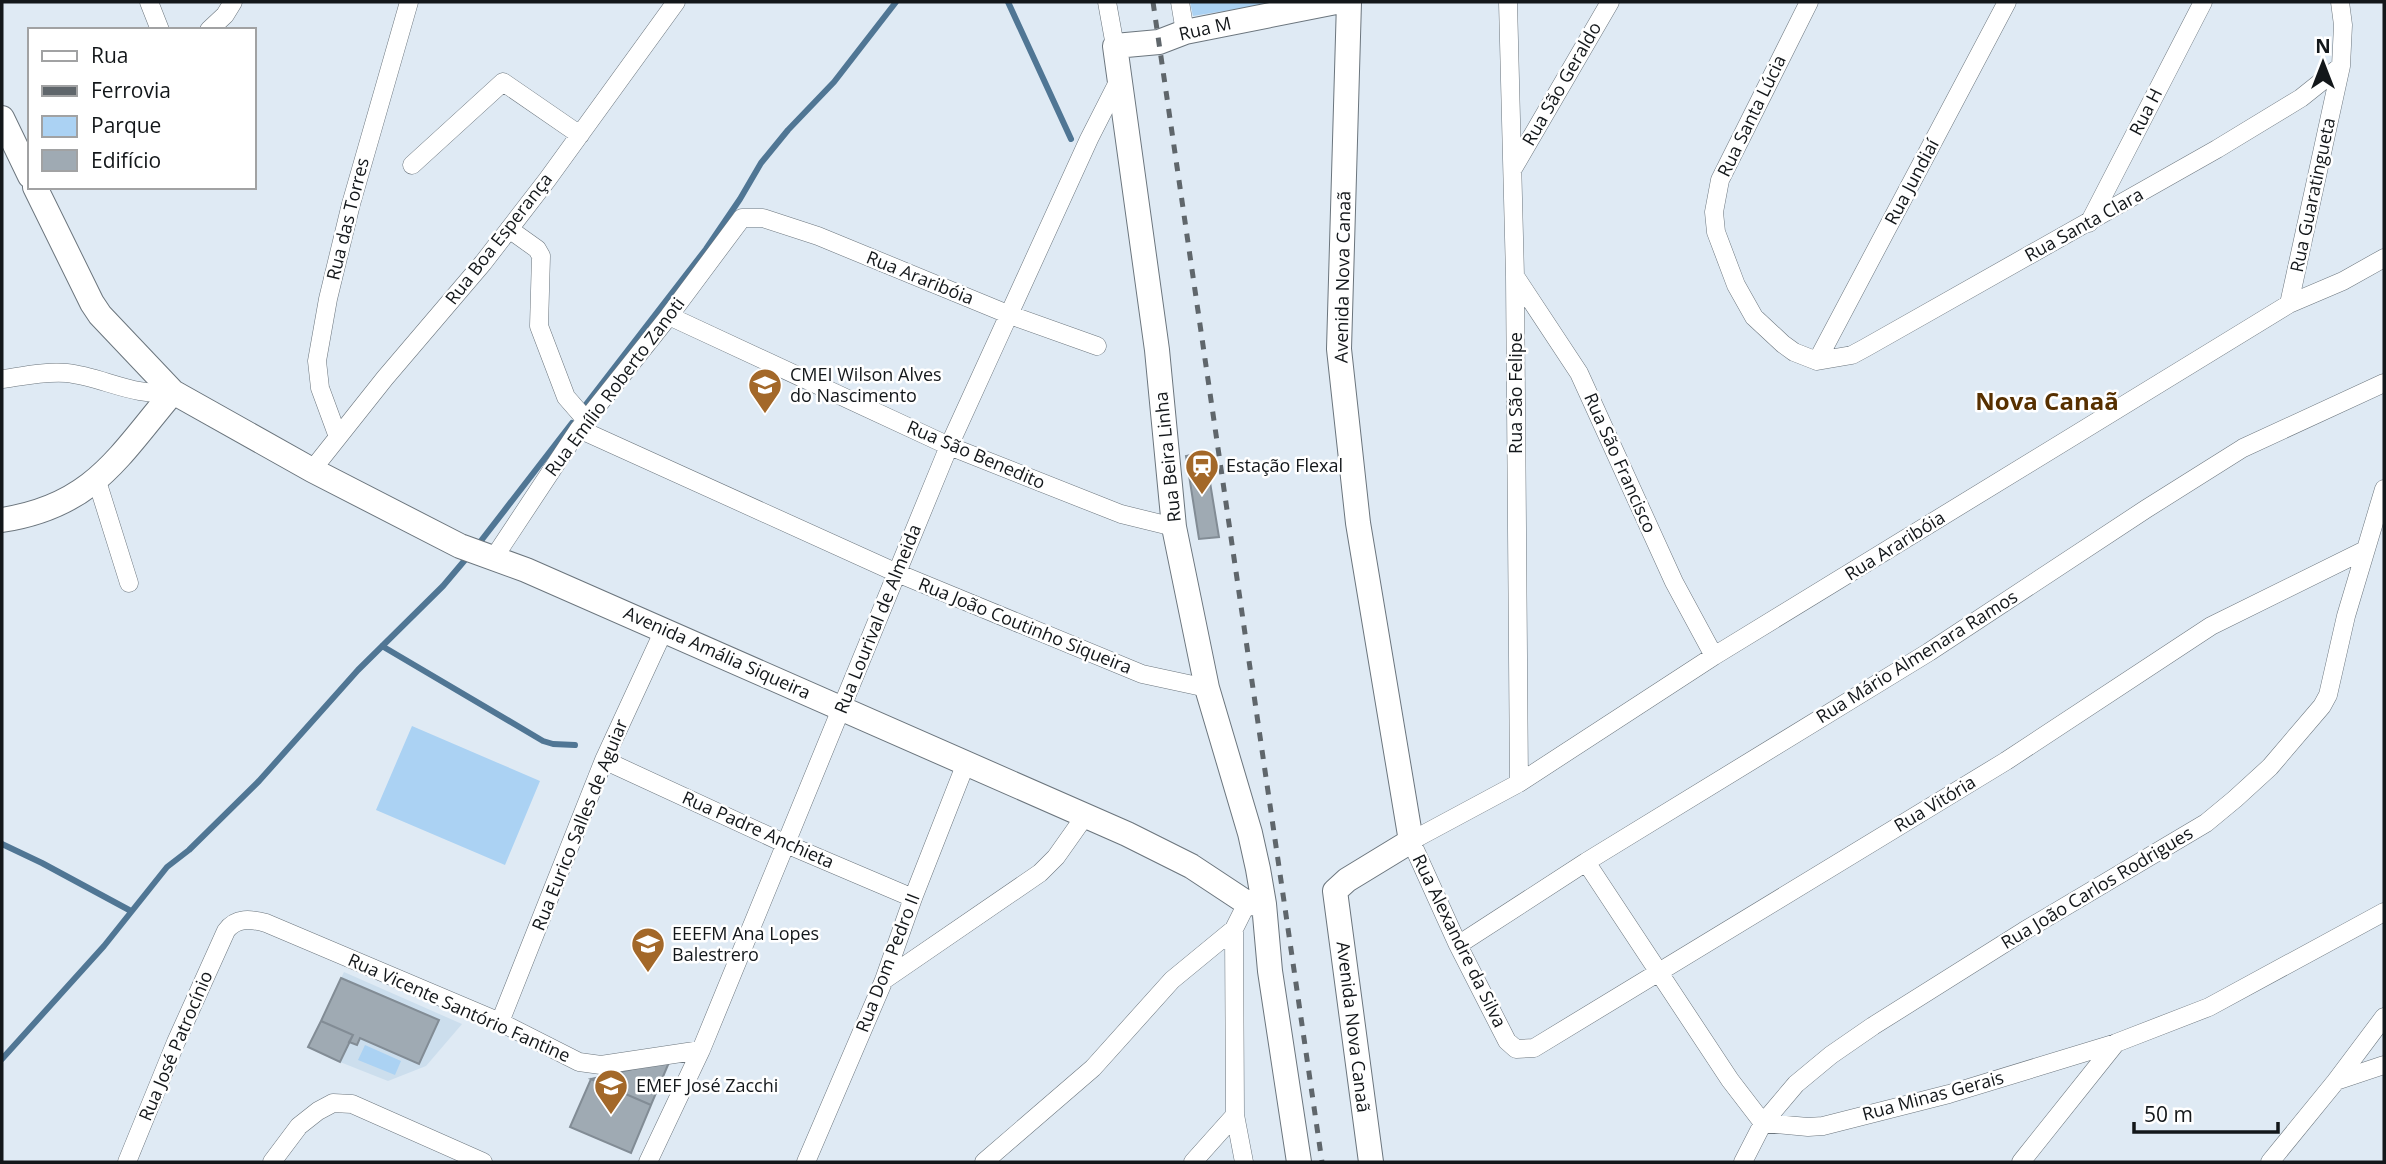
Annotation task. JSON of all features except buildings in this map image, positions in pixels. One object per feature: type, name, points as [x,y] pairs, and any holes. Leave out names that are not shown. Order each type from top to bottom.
[{"type":"street","points":[[149,2],[159,28]]},
{"type":"street","points":[[211,28],[225,15],[233,2]]},
{"type":"street","name":"Rua das Torres","points":[[338,437],[320,387],[317,361],[328,299],[351,204],[409,2]]},
{"type":"street","name":"Rua Boa Esperança","points":[[312,470],[509,229],[677,2]]},
{"type":"street","name":"Rua Beira Linha","points":[[1107,2],[1157,350],[1174,527],[1208,688],[1250,833],[1256,904],[1270,971],[1298,1162]]},
{"type":"street","points":[[1180,2],[1185,32]]},
{"type":"street","name":"Rua M","points":[[1115,46],[1159,42],[1185,32],[1336,2]]},
{"type":"street","name":"Avenida Nova Canaã","points":[[1349,2],[1339,349],[1358,523],[1410,841],[1347,880],[1335,891],[1371,1162]]},
{"type":"street","name":"Rua São Felipe","points":[[1508,2],[1514,167],[1519,783]]},
{"type":"street","name":"Rua São Geraldo","points":[[1514,167],[1610,2]]},
{"type":"street","name":"Rua Santa Lúcia","points":[[1810,2],[1726,167],[1716,195],[1714,212],[1716,232],[1736,285],[1754,317],[1794,352],[1817,361]]},
{"type":"street","name":"Rua Jundiaí","points":[[1817,361],[2007,2]]},
{"type":"street","name":"Rua H","points":[[2089,223],[2203,2]]},
{"type":"street","name":"Rua Guaratingueta","points":[[2289,304],[2340,66],[2343,25],[2340,2]]},
{"type":"street","name":"Rua Santa Clara","points":[[1817,361],[1843,357],[1866,348],[2089,223],[2301,98],[2340,66]]},
{"type":"street","name":"Rua Lourival de Almeida","points":[[649,1162],[701,1050],[949,446],[1089,139],[1119,80]]},
{"type":"street","points":[[412,165],[503,82],[580,135]]},
{"type":"street","points":[[2,118],[28,172]]},
{"type":"street","name":"Avenida Amália Siqueira","points":[[36,189],[100,315],[173,392],[312,470],[460,546],[526,569],[1127,834],[1191,866],[1256,904]]},
{"type":"street","name":"Rua Araribóia","points":[[742,218],[763,218],[818,236],[1010,315],[1097,346]]},
{"type":"street","name":"Rua Emílio Roberto Zanoti","points":[[489,557],[582,425],[669,316],[742,218]]},
{"type":"street","points":[[509,229],[537,249],[541,256],[539,326],[566,397],[582,425]]},
{"type":"street","name":"Rua Araribóia","points":[[1410,841],[1519,783],[1714,656],[2289,304],[2343,281],[2384,258]]},
{"type":"street","name":"Rua São Francisco","points":[[1515,276],[1579,373],[1674,582],[1714,656]]},
{"type":"street","name":"Rua São Benedito","points":[[669,316],[949,446],[1121,514],[1174,527]]},
{"type":"street","points":[[2,379],[67,373],[140,393],[156,395],[173,392]]},
{"type":"street","name":"Rua Mário Almenara Ramos","points":[[1458,945],[1586,862],[1929,652],[2146,509],[2243,449],[2384,383]]},
{"type":"street","points":[[2,520],[58,505],[97,481],[173,392]]},
{"type":"street","name":"Rua João Coutinho Siqueira","points":[[582,425],[897,573],[1142,674],[1208,688]]},
{"type":"street","points":[[97,481],[129,583]]},
{"type":"street","name":"Rua João Carlos Rodrigues","points":[[1743,1162],[1763,1124],[1796,1084],[1862,1033],[2024,931],[2206,823],[2270,768],[2322,706],[2328,695],[2365,550],[2384,489]]},
{"type":"street","name":"Rua Vitória","points":[[1507,1041],[1516,1049],[1534,1048],[2006,761],[2211,626],[2365,550]]},
{"type":"street","name":"Rua Eurico Salles de Aguiar","points":[[500,1022],[604,760],[664,629]]},
{"type":"street","name":"Rua Padre Anchieta","points":[[604,760],[786,844],[913,898]]},
{"type":"street","name":"Rua Dom Pedro II","points":[[806,1162],[884,981],[965,763]]},
{"type":"street","points":[[884,981],[1040,873],[1056,857],[1085,816]]},
{"type":"street","name":"Rua Alexandre da Silva","points":[[1410,841],[1458,945],[1507,1041]]},
{"type":"street","points":[[1586,862],[1730,1080],[1763,1124]]},
{"type":"street","points":[[986,1162],[1093,1068],[1172,981],[1234,929],[1256,904]]},
{"type":"street","name":"Rua Minas Gerais","points":[[1763,1124],[1823,1126],[1949,1094],[2116,1043],[2209,1007],[2384,912]]},
{"type":"street","name":"Rua Vicente Santório Fantine","points":[[226,931],[232,923],[240,920],[266,923],[500,1022],[579,1062],[601,1065],[701,1050]]},
{"type":"street","points":[[1234,929],[1235,1115],[1244,1162]]},
{"type":"street","name":"Rua José Patrocínio","points":[[127,1162],[176,1042],[226,931]]},
{"type":"street","points":[[2270,1162],[2384,1017]]},
{"type":"street","points":[[2021,1162],[2116,1043]]},
{"type":"street","points":[[2336,1081],[2384,1065]]},
{"type":"street","points":[[272,1162],[299,1126],[333,1103],[352,1104],[482,1162]]},
{"type":"street","points":[[1193,1162],[1235,1115]]},
{"type":"shaded area","points":[[344,972],[462,1024],[426,1066],[388,1081],[340,1062],[308,1047]]},
{"type":"green space","points":[[1190,2],[1267,2],[1267,4],[1193,16]]},
{"type":"green space","points":[[412,726],[540,781],[505,865],[376,810]]},
{"type":"green space","points":[[365,1045],[401,1061],[395,1075],[358,1060]]},
{"type":"waterway","points":[[584,407],[706,249],[761,163],[834,82],[896,2]]},
{"type":"waterway","points":[[1008,2],[1071,139]]},
{"type":"waterway","points":[[477,546],[572,423]]},
{"type":"waterway","points":[[2,1059],[104,946],[167,867],[189,850],[259,781],[358,670],[443,586],[470,554]]},
{"type":"waterway","points":[[382,646],[543,741],[575,745]]},
{"type":"waterway","points":[[2,844],[131,911]]},
{"type":"railway","points":[[1153,2],[1322,1162]]},
{"type":"place","name":"CMEI Wilson Alves do Nascimento","points":[[765,415]]},
{"type":"place","name":"Estação Flexal","points":[[1202,496]]},
{"type":"place","name":"EEEFM Ana Lopes Balestrero","points":[[648,974]]},
{"type":"place","name":"EMEF José Zacchi","points":[[611,1116]]},
{"type":"district","name":"Nova Canaã","points":[[2047,402]]}]
